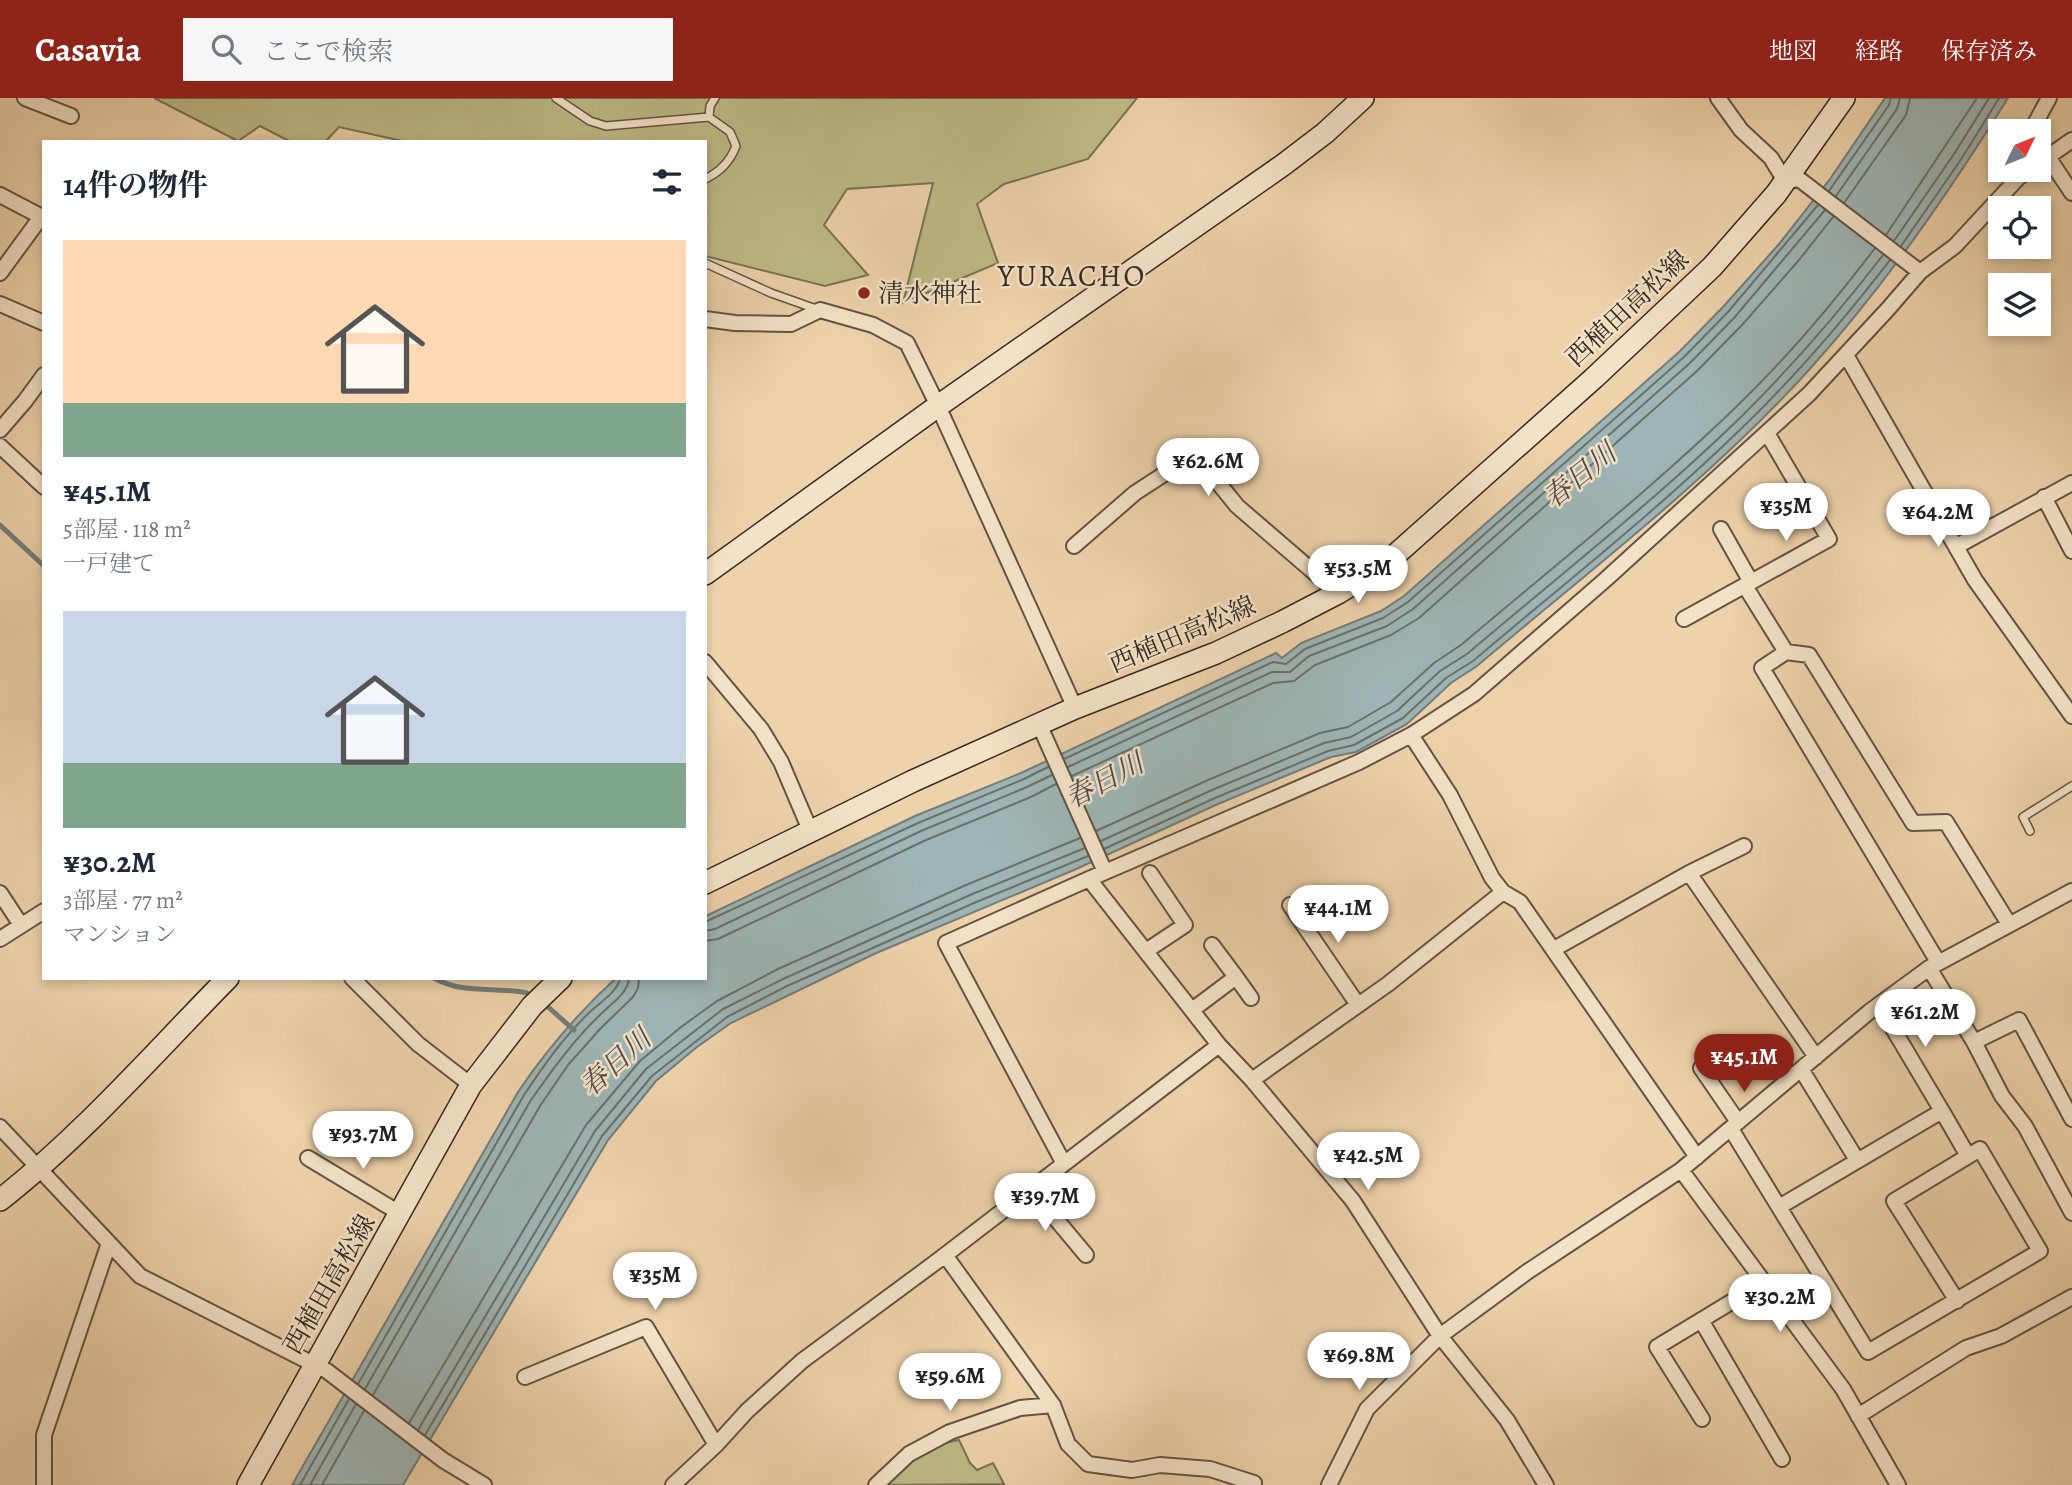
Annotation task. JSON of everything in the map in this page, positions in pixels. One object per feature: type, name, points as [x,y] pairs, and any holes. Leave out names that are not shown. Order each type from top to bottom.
[{"type":"main road","points":[[707,573],[1283,165],[1325,134],[1363,98]]},
{"type":"main road","name":"西植田高松線","points":[[707,882],[810,830],[1039,724],[1216,653],[1338,593],[1384,565],[1594,378],[1712,267],[1776,194],[1844,98]]},
{"type":"main road","points":[[0,1200],[39,1168],[95,1114],[226,980]]},
{"type":"main road","name":"西植田高松線","points":[[248,1485],[321,1367],[471,1085],[531,1006],[559,980]]},
{"type":"street","points":[[25,98],[71,116]]},
{"type":"street","points":[[1718,98],[1741,130],[1771,158],[1785,180],[1799,179],[1914,268]]},
{"type":"street","points":[[2038,119],[2049,98]]},
{"type":"street","points":[[2051,154],[2072,140]]},
{"type":"street","points":[[2051,169],[2072,193]]},
{"type":"street","points":[[1063,1162],[946,943],[1359,762],[1411,735],[1474,694],[1511,664],[1809,394],[1846,355],[1914,268],[1955,246],[2014,182]]},
{"type":"street","points":[[0,195],[42,217],[0,273]]},
{"type":"street","points":[[0,304],[42,322]]},
{"type":"street","points":[[707,319],[734,323],[791,324],[820,310],[873,325],[907,343],[939,406],[1075,708]]},
{"type":"street","points":[[1846,355],[1975,580],[2066,697],[2072,716]]},
{"type":"street","points":[[0,430],[42,378]]},
{"type":"street","points":[[1684,620],[1829,539],[1767,433]]},
{"type":"street","points":[[0,446],[42,485]]},
{"type":"street","points":[[1074,545],[1135,493],[1195,454],[1237,506],[1338,593]]},
{"type":"street","points":[[1956,547],[2072,483]]},
{"type":"street","points":[[2044,497],[2072,551]]},
{"type":"street","points":[[1721,528],[1786,652]]},
{"type":"street","points":[[2009,924],[1946,822],[1913,823],[1809,655],[1786,652],[1762,667],[1933,965],[2002,1096],[2025,1126],[2072,1213]]},
{"type":"street","points":[[707,664],[761,729],[781,762],[810,830]]},
{"type":"street","points":[[1039,724],[1105,872]]},
{"type":"street","points":[[1411,735],[1450,795],[1492,878],[1503,892],[1520,902],[1554,948],[1697,1157]]},
{"type":"street","points":[[1554,948],[1689,873],[1744,846]]},
{"type":"street","points":[[1146,951],[1185,925],[1150,873]]},
{"type":"street","points":[[1689,873],[1816,1057]]},
{"type":"street","points":[[1089,879],[1219,1045],[1252,1080],[1353,1201],[1440,1336],[1507,1420],[1546,1485]]},
{"type":"street","points":[[1329,1485],[1367,1409],[1440,1336],[1527,1272],[1681,1170],[1879,1005],[1933,965],[2072,891]]},
{"type":"street","points":[[1252,1080],[1388,984],[1503,892]]},
{"type":"street","points":[[0,893],[21,925]]},
{"type":"street","points":[[1290,905],[1358,1005]]},
{"type":"street","points":[[0,939],[42,912]]},
{"type":"street","points":[[1212,945],[1251,998]]},
{"type":"street","points":[[1192,1010],[1237,977]]},
{"type":"street","points":[[354,980],[418,1044],[471,1085]]},
{"type":"street","points":[[1879,1005],[1968,1156]]},
{"type":"street","points":[[1974,1042],[2019,1020],[2072,1119]]},
{"type":"street","points":[[673,1485],[802,1361],[1219,1045]]},
{"type":"street","points":[[1701,1068],[1779,1207],[1868,1352],[1957,1301],[2040,1251],[1980,1149],[1894,1201],[1957,1301]]},
{"type":"street","points":[[1801,1069],[1857,1160]]},
{"type":"street","points":[[1779,1207],[1942,1111]]},
{"type":"street","points":[[0,1127],[140,1276],[321,1367],[443,1460],[484,1485]]},
{"type":"street","points":[[308,1158],[401,1214]]},
{"type":"street","points":[[1681,1170],[1843,1389],[1899,1485]]},
{"type":"street","points":[[1030,1188],[1086,1255]]},
{"type":"street","points":[[44,1485],[44,1435],[109,1243]]},
{"type":"street","points":[[944,1255],[1053,1405],[1068,1444],[1088,1464],[1132,1470],[1160,1465],[1210,1469],[1254,1483]]},
{"type":"street","points":[[1702,1419],[1657,1347],[1764,1282]]},
{"type":"street","points":[[1858,1416],[1966,1348],[2001,1336],[2072,1297]]},
{"type":"street","points":[[1701,1320],[1782,1459]]},
{"type":"street","points":[[525,1377],[646,1327],[716,1445]]},
{"type":"street","points":[[876,1485],[909,1454],[950,1432],[1020,1408],[1053,1405]]},
{"type":"lane","points":[[556,98],[590,121],[606,127],[709,117],[730,132],[736,146],[731,158],[716,174],[707,178]]},
{"type":"lane","points":[[709,117],[710,106],[715,98]]},
{"type":"lane","points":[[707,264],[771,293],[820,310]]},
{"type":"lane","points":[[2030,831],[2023,817],[2072,786]]},
{"type":"shaded area","points":[[154,98],[1137,98],[1088,159],[1004,184],[977,204],[998,263],[903,303],[933,183],[847,189],[824,225],[868,275],[825,286],[707,256],[707,140],[398,140],[339,127],[327,140],[287,140],[260,126],[236,140]]},
{"type":"shaded area","points":[[959,1440],[970,1463],[977,1470],[993,1463],[1004,1484],[883,1485],[909,1461],[926,1450]]},
{"type":"water","name":"春日川","points":[[1885,98],[2008,98],[1994,119],[1988,119],[1988,129],[1889,273],[1836,339],[1770,411],[1647,524],[1477,666],[1451,683],[1407,724],[1356,752],[1331,757],[1218,804],[1074,870],[874,954],[731,1023],[656,1081],[608,1140],[403,1485],[292,1485],[518,1092],[564,1032],[614,980],[707,980],[707,916],[915,816],[1021,773],[1276,653],[1282,658],[1301,643],[1381,611],[1404,596],[1679,352],[1779,244],[1830,179]]},
{"type":"waterway","points":[[0,525],[42,564]]},
{"type":"waterway","points":[[438,980],[457,987],[527,993]]},
{"type":"waterway","points":[[547,1006],[574,1030]]},
{"type":"place","name":"清水神社","points":[[864,293]]},
{"type":"district","name":"YURACHO","points":[[1072,276]]}]
